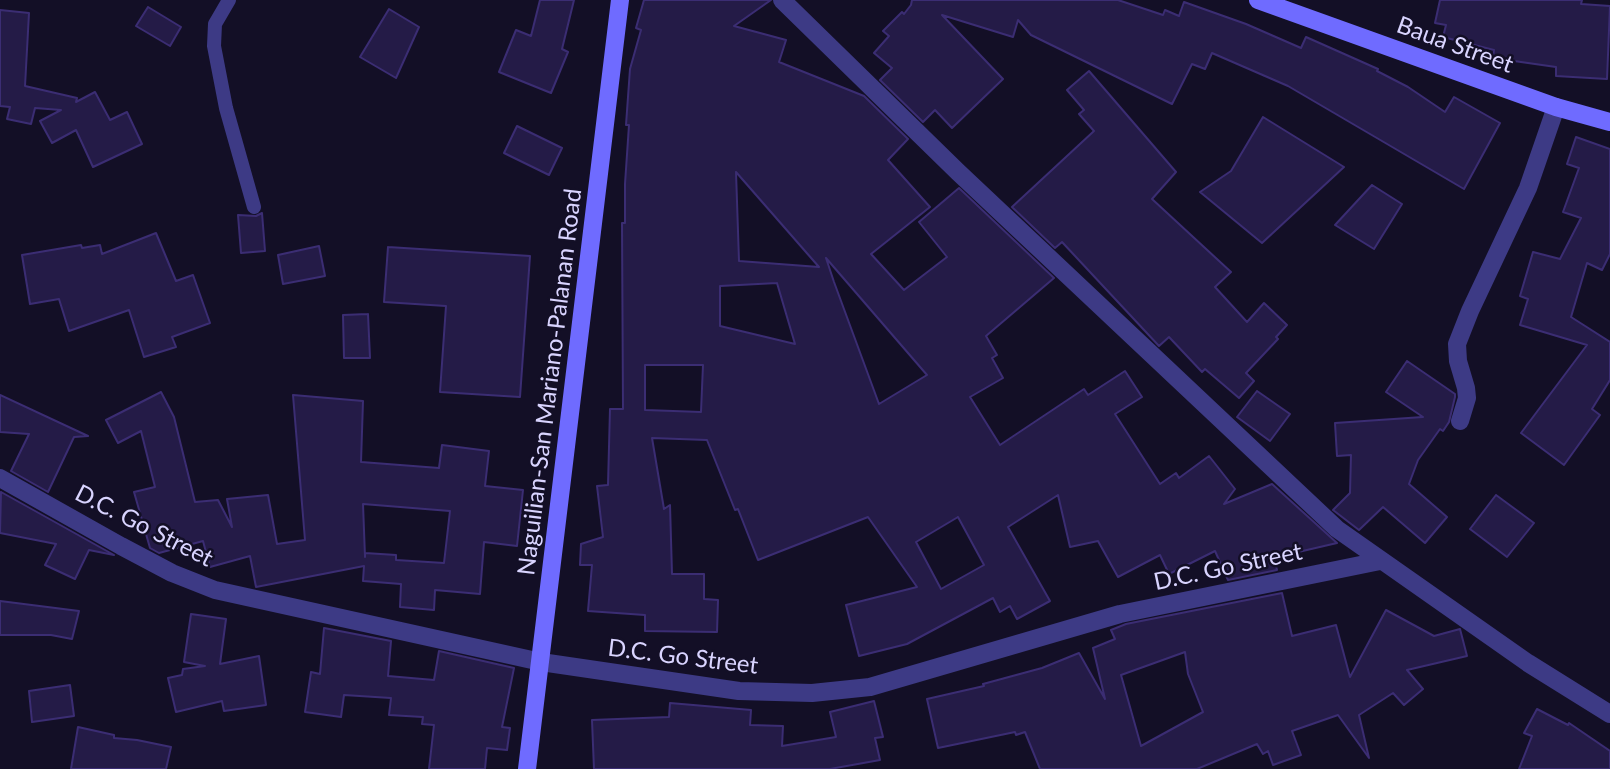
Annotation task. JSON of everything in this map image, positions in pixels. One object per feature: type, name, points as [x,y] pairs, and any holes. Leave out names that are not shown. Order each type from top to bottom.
[{"type":"main road","name":"Naguilian-San Mariano-Palanan Road","points":[[527,769],[620,0]]},
{"type":"main road","name":"Baua Street","points":[[1267,2],[1556,107]]},
{"type":"main road","points":[[1556,107],[1610,122]]},
{"type":"street","points":[[782,0],[1182,384],[1338,529],[1528,663],[1610,714]]},
{"type":"street","points":[[1460,421],[1467,398],[1458,361],[1457,344],[1469,311],[1528,188],[1556,107]]},
{"type":"street","name":"D.C. Go Street","points":[[0,478],[172,573],[215,590],[541,662],[739,691],[812,693],[870,687],[1120,614],[1380,561]]},
{"type":"lane","points":[[229,0],[215,24],[214,46],[226,108],[254,207]]},
{"type":"building","points":[[540,0],[574,0],[562,49],[568,52],[551,93],[499,72],[516,30],[531,36]]},
{"type":"building","points":[[644,0],[771,0],[734,26],[786,40],[779,62],[864,96],[908,139],[888,160],[930,207],[871,254],[904,290],[947,257],[919,222],[959,188],[1054,278],[986,336],[997,355],[992,358],[1003,378],[970,397],[1000,445],[1084,389],[1088,395],[1125,371],[1142,397],[1115,414],[1160,484],[1176,473],[1179,478],[1209,456],[1235,489],[1224,504],[1272,484],[1337,543],[1294,553],[1275,562],[1277,570],[1228,580],[1215,551],[1169,574],[1160,555],[1118,577],[1098,541],[1070,547],[1058,495],[1008,527],[1050,601],[1017,619],[1010,606],[1000,612],[993,598],[907,644],[859,656],[846,605],[917,587],[868,517],[758,560],[707,440],[652,438],[664,509],[670,505],[672,574],[704,574],[704,599],[718,600],[717,632],[645,631],[645,615],[588,611],[592,565],[580,565],[581,544],[603,537],[597,486],[608,485],[610,409],[623,409],[622,223],[625,223],[629,125],[626,125],[630,69],[641,30],[636,28]],"holes":[[[736,172],[819,267],[739,261]],[[826,258],[927,375],[879,404]],[[777,283],[795,344],[720,326],[720,286]],[[645,365],[703,365],[701,412],[645,410]],[[958,517],[984,565],[941,589],[916,542]]]},
{"type":"building","points":[[912,0],[1118,0],[1163,15],[1165,10],[1179,16],[1184,2],[1246,24],[1301,48],[1306,37],[1378,69],[1377,71],[1408,87],[1445,112],[1454,97],[1500,123],[1464,189],[1288,86],[1212,53],[1205,69],[1192,64],[1172,104],[1031,35],[1018,20],[1013,37],[942,15],[1003,79],[952,128],[935,110],[923,122],[880,80],[892,68],[874,53],[889,36],[883,31],[902,12],[904,14]]},
{"type":"building","points":[[1440,0],[1582,0],[1581,4],[1610,6],[1607,79],[1556,76],[1556,67],[1493,58],[1494,50],[1443,37],[1446,25],[1435,23]]},
{"type":"building","points":[[148,7],[181,27],[170,46],[136,26]]},
{"type":"building","points":[[389,9],[419,27],[396,78],[360,57]]},
{"type":"building","points":[[0,10],[29,13],[25,86],[77,98],[76,102],[95,92],[110,120],[127,112],[142,144],[93,167],[76,130],[52,143],[40,121],[61,110],[35,108],[31,124],[7,119],[10,107],[0,106]]},
{"type":"building","points":[[1089,71],[1176,172],[1152,199],[1231,272],[1215,287],[1247,322],[1264,303],[1287,325],[1276,337],[1278,339],[1246,373],[1254,381],[1239,398],[1205,369],[1202,372],[1169,337],[1159,346],[1062,242],[1055,248],[1012,207],[1094,131],[1079,114],[1084,110],[1067,90]]},
{"type":"building","points":[[1263,117],[1344,167],[1262,243],[1200,192],[1231,171]]},
{"type":"building","points":[[517,126],[562,148],[549,175],[504,153]]},
{"type":"building","points":[[1576,137],[1610,149],[1610,254],[1602,270],[1587,263],[1571,317],[1610,342],[1610,380],[1592,409],[1600,415],[1564,465],[1521,433],[1587,345],[1520,325],[1528,299],[1520,296],[1533,252],[1560,259],[1581,218],[1563,212],[1579,168],[1567,164]]},
{"type":"building","points":[[1372,185],[1402,204],[1374,249],[1335,225]]},
{"type":"building","points":[[262,213],[265,251],[241,253],[238,215],[256,216]]},
{"type":"building","points":[[156,233],[176,281],[193,275],[210,323],[172,337],[176,347],[144,357],[129,310],[69,331],[59,299],[30,304],[22,255],[81,245],[82,248],[100,245],[102,254]]},
{"type":"building","points":[[319,246],[325,276],[283,284],[278,255]]},
{"type":"building","points":[[388,247],[530,256],[520,397],[440,392],[446,306],[384,302]]},
{"type":"building","points":[[368,314],[370,358],[344,358],[343,315]]},
{"type":"building","points":[[1407,361],[1455,394],[1449,422],[1443,431],[1440,429],[1418,460],[1409,484],[1447,517],[1425,543],[1383,507],[1359,530],[1333,510],[1350,493],[1351,455],[1337,456],[1335,423],[1423,417],[1386,392]]},
{"type":"building","points":[[1257,391],[1290,414],[1270,441],[1237,417]]},
{"type":"building","points":[[161,392],[174,417],[195,502],[218,500],[232,527],[227,499],[268,495],[277,544],[305,540],[293,395],[363,401],[361,462],[439,468],[442,445],[489,451],[485,486],[523,490],[517,546],[484,542],[480,594],[435,590],[434,610],[400,607],[401,584],[363,581],[364,566],[256,587],[250,556],[210,567],[203,541],[159,553],[150,548],[134,492],[155,487],[141,431],[118,443],[106,420]],"holes":[[[363,504],[450,511],[444,563],[396,560],[396,555],[365,553],[365,557]]]},
{"type":"building","points":[[0,395],[88,436],[74,437],[48,492],[11,471],[29,434],[0,432]]},
{"type":"building","points":[[1,492],[114,555],[89,550],[75,579],[45,565],[56,544],[0,533]]},
{"type":"building","points":[[1496,495],[1534,523],[1507,557],[1470,529]]},
{"type":"building","points":[[1282,593],[1292,636],[1336,625],[1350,677],[1386,610],[1434,636],[1460,629],[1467,656],[1407,670],[1423,689],[1404,705],[1393,693],[1359,715],[1369,758],[1338,715],[1292,731],[1301,755],[1273,765],[1268,751],[1263,754],[1257,744],[1197,769],[1040,769],[1025,732],[938,748],[927,699],[984,686],[983,684],[1042,668],[1079,653],[1105,699],[1093,648],[1115,639],[1111,630],[1126,624]],"holes":[[[1185,652],[1188,674],[1203,712],[1141,746],[1121,675]]]},
{"type":"building","points":[[0,601],[79,611],[72,639],[51,635],[0,635]]},
{"type":"building","points":[[191,614],[226,619],[220,664],[259,656],[266,705],[224,711],[222,701],[176,712],[168,678],[182,675],[183,669],[205,666],[184,662]]},
{"type":"building","points":[[324,628],[391,641],[388,676],[434,680],[439,651],[514,668],[502,727],[510,728],[507,750],[487,748],[485,769],[429,769],[434,725],[422,724],[423,717],[389,715],[391,698],[344,695],[341,717],[305,712],[311,672],[320,674]]},
{"type":"building","points":[[70,685],[74,716],[32,722],[29,691]]},
{"type":"building","points":[[874,701],[883,737],[875,738],[880,760],[830,769],[594,769],[592,720],[669,717],[670,703],[751,710],[750,725],[783,726],[782,746],[836,737],[830,712]]},
{"type":"building","points":[[1537,709],[1568,725],[1569,723],[1610,751],[1610,769],[1519,769],[1532,736],[1524,733]]},
{"type":"building","points":[[78,727],[114,735],[114,738],[171,747],[166,769],[71,769]]}]
